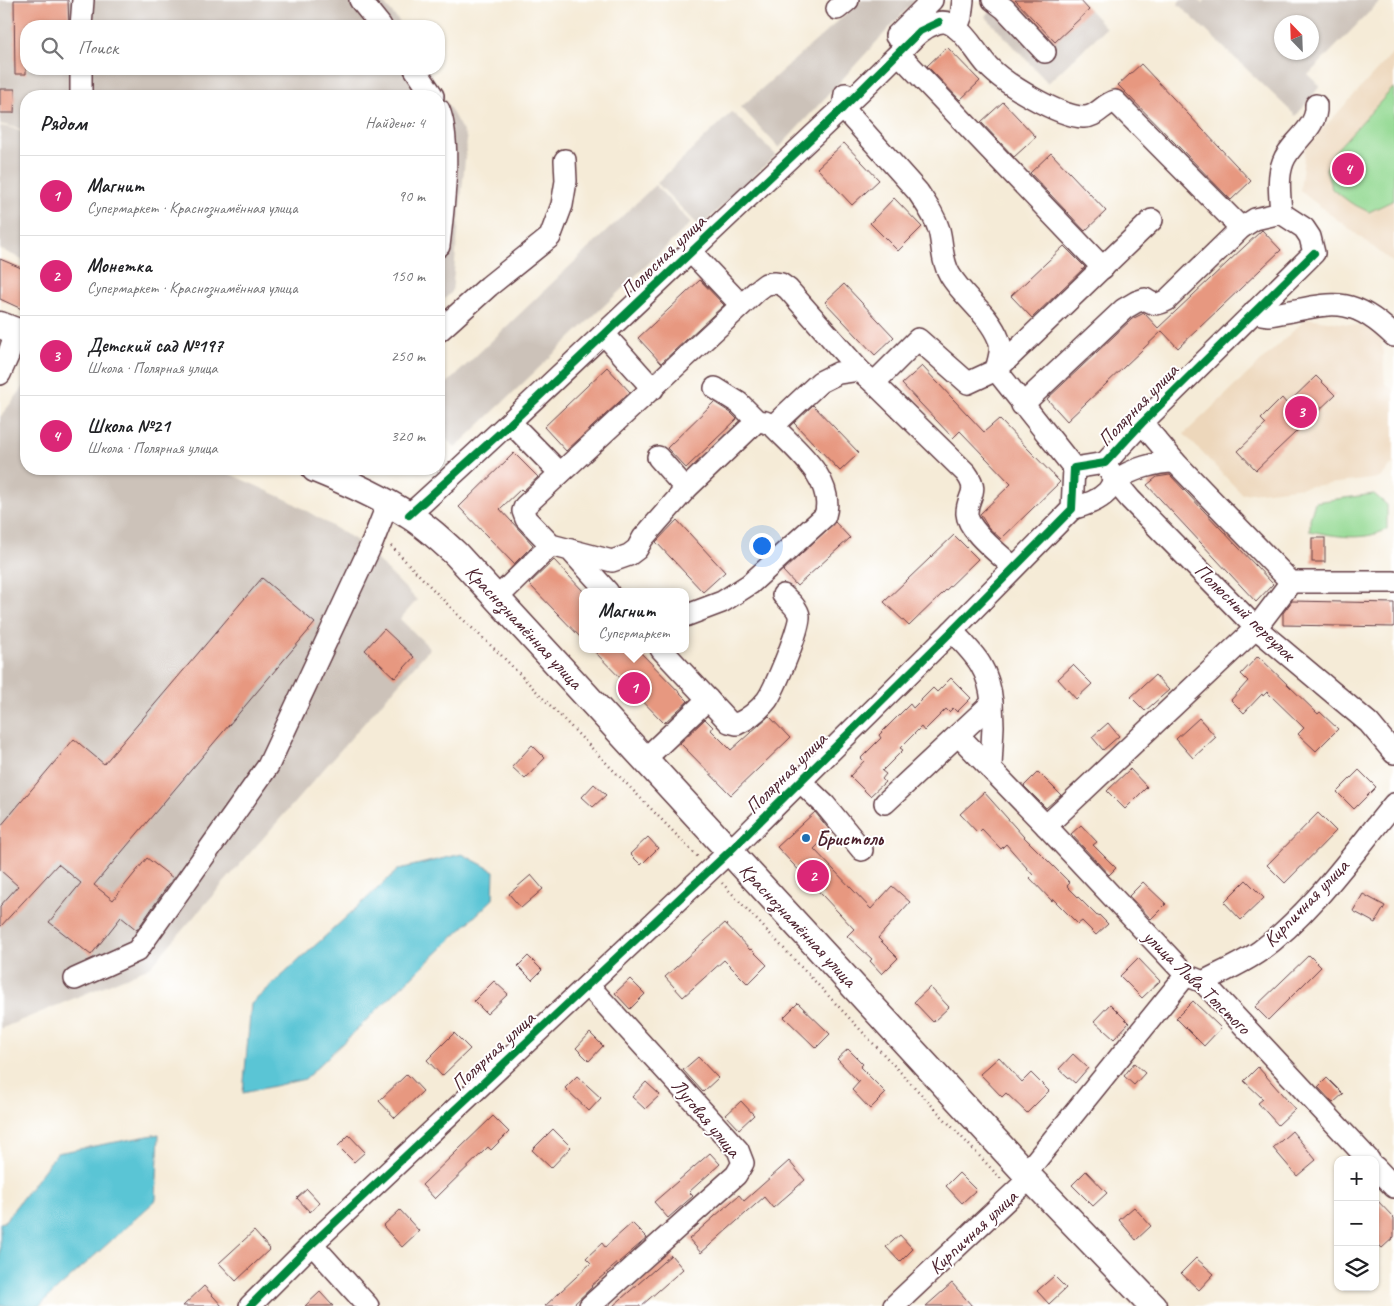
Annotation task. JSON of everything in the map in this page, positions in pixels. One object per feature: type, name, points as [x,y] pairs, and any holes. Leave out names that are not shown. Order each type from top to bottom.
[{"type":"main road","name":"Краснознамённая улица","points":[[329,475],[399,509],[434,534],[456,554],[1028,1175],[1153,1306]]},
{"type":"street","points":[[81,20],[83,0]]},
{"type":"street","points":[[360,0],[376,20]]},
{"type":"street","points":[[932,0],[851,82],[847,88],[843,108],[918,192],[928,207],[938,229],[943,261],[950,276],[989,322],[1000,341],[1000,352],[996,370],[1074,468],[1072,509],[1092,503],[1108,492],[1110,472],[1144,467],[1160,462],[1175,462]]},
{"type":"street","points":[[963,0],[961,17],[948,25],[1006,82],[1063,113],[1081,118],[1090,117],[1108,102],[1115,101],[1241,228]]},
{"type":"street","points":[[993,0],[1005,9],[1046,52]]},
{"type":"street","name":"Полюсная улица","points":[[445,473],[510,423],[843,108],[920,31],[948,25]]},
{"type":"street","points":[[898,54],[1103,268]]},
{"type":"street","points":[[81,75],[82,90]]},
{"type":"street","points":[[419,75],[429,90]]},
{"type":"street","points":[[1022,405],[1124,309],[1140,300],[1145,300],[1151,304],[1167,300],[1241,228],[1255,218],[1281,213],[1279,182],[1283,160],[1317,116],[1316,105]]},
{"type":"street","points":[[445,147],[445,170]]},
{"type":"street","points":[[445,326],[489,286],[550,237],[562,205],[566,181],[565,160]]},
{"type":"street","name":"Полярная улица","points":[[1074,468],[1110,472],[1142,423],[1314,253],[1310,237],[1304,228],[1281,213]]},
{"type":"street","points":[[560,548],[612,561],[629,555],[637,550],[643,538],[686,490],[765,423],[820,382],[838,373],[867,377],[918,339],[968,383],[996,370],[1152,220]]},
{"type":"street","points":[[691,252],[741,305]]},
{"type":"street","points":[[604,588],[526,519],[523,511],[560,473],[653,389],[741,305],[766,284],[774,283],[781,284],[788,289],[867,377],[971,480],[973,487],[967,515],[971,527],[1013,567]]},
{"type":"street","points":[[1255,311],[1269,314],[1337,304],[1358,309],[1376,319],[1394,336]]},
{"type":"street","points":[[0,374],[8,356],[14,330]]},
{"type":"street","points":[[604,334],[653,389]]},
{"type":"street","points":[[689,614],[722,602],[750,584],[825,516],[828,507],[828,497],[824,486],[811,466],[765,423],[715,388]]},
{"type":"street","points":[[510,423],[560,473]]},
{"type":"street","points":[[1142,423],[1175,462],[1291,582],[1394,582]]},
{"type":"street","points":[[658,457],[686,490]]},
{"type":"street","name":"Полюсный переулок","points":[[1110,472],[1130,499],[1256,628],[1369,723],[1394,753]]},
{"type":"street","name":"Полюсная улица","points":[[399,509],[443,475]]},
{"type":"street","points":[[75,980],[137,951],[268,766],[373,542],[399,509]]},
{"type":"street","name":"Полярная улица","points":[[250,1306],[312,1244],[730,851],[1072,509]]},
{"type":"street","points":[[497,598],[560,548]]},
{"type":"street","points":[[1046,826],[1256,628],[1291,582]]},
{"type":"street","points":[[665,653],[729,722],[737,724],[748,719],[767,699],[799,624],[799,616],[795,608],[783,595]]},
{"type":"street","points":[[952,631],[981,664],[988,681],[992,703],[993,726],[991,767]]},
{"type":"street","points":[[645,759],[708,699]]},
{"type":"street","points":[[885,803],[992,703]]},
{"type":"street","name":"улица Льва Толстого","points":[[958,735],[1365,1156]]},
{"type":"street","points":[[800,781],[825,805],[862,850]]},
{"type":"street","name":"Кирпичная улица","points":[[894,1306],[1028,1175],[1194,979],[1259,951],[1291,924],[1338,872],[1394,804]]},
{"type":"street","name":"Луговая улица","points":[[588,985],[738,1150],[743,1163],[736,1175],[590,1306]]},
{"type":"street","points":[[1379,1171],[1394,1187]]},
{"type":"street","points":[[312,1244],[368,1306]]},
{"type":"shaded area","points":[[0,0],[381,0],[398,20],[20,20],[20,75],[431,75],[440,90],[20,90],[20,129],[0,124]]},
{"type":"shaded area","points":[[862,0],[915,0],[779,148],[741,107]]},
{"type":"shaded area","points":[[1001,0],[1080,0],[1106,28],[1048,83],[985,16]]},
{"type":"shaded area","points":[[1180,0],[1198,0],[1202,3],[1205,0],[1381,0],[1308,75],[1320,86],[1296,116],[1178,4]]},
{"type":"shaded area","points":[[1394,52],[1394,263],[1300,191],[1305,148]]},
{"type":"shaded area","points":[[445,100],[467,139],[452,292],[445,298]]},
{"type":"shaded area","points":[[732,112],[776,155],[700,227],[657,183]]},
{"type":"shaded area","points":[[0,126],[20,131],[20,258],[0,249]]},
{"type":"shaded area","points":[[655,185],[691,223],[455,448],[445,437],[445,385]]},
{"type":"shaded area","points":[[1307,318],[1381,329],[1385,384],[1394,390],[1394,463],[1380,478],[1242,494],[1184,434]]},
{"type":"shaded area","points":[[20,392],[20,475],[232,475],[290,501],[359,542],[417,600],[400,619],[430,648],[150,967],[0,1029],[0,417]]},
{"type":"green space","points":[[1394,87],[1394,200],[1369,212],[1351,203],[1332,189],[1326,169],[1335,151]]},
{"type":"green space","points":[[1374,494],[1387,505],[1387,529],[1369,536],[1359,537],[1310,531],[1310,519],[1315,502]]},
{"type":"water","points":[[462,854],[494,871],[493,899],[305,1079],[243,1093],[251,1004],[399,869]]},
{"type":"water","points":[[159,1134],[156,1200],[39,1306],[0,1306],[0,1223],[4,1222],[57,1153]]},
{"type":"building","points":[[14,0],[68,0],[69,20],[20,20],[20,74],[15,74]]},
{"type":"building","points":[[1015,0],[1080,0],[1089,10],[1055,42]]},
{"type":"building","points":[[947,47],[980,81],[960,100],[927,66]]},
{"type":"building","points":[[1141,64],[1251,181],[1231,200],[1118,85]]},
{"type":"building","points":[[0,89],[15,89],[14,113],[0,113]]},
{"type":"building","points":[[1003,102],[1036,137],[1014,157],[981,122]]},
{"type":"building","points":[[844,143],[879,180],[852,205],[817,168]]},
{"type":"building","points":[[1051,153],[1106,211],[1085,231],[1030,173]]},
{"type":"building","points":[[894,198],[922,227],[898,251],[870,223]]},
{"type":"building","points":[[1262,230],[1281,250],[1178,348],[1162,331],[1067,421],[1047,399],[1132,319],[1144,313],[1158,328]]},
{"type":"building","points":[[1064,246],[1085,267],[1032,318],[1011,296]]},
{"type":"building","points":[[0,259],[20,267],[20,308],[0,299]]},
{"type":"building","points":[[700,280],[724,305],[661,363],[638,338]]},
{"type":"building","points":[[844,284],[894,337],[875,355],[825,302]]},
{"type":"building","points":[[922,366],[984,432],[999,419],[1060,482],[1001,539],[988,527],[980,514],[1011,484],[960,431],[953,438],[902,384]]},
{"type":"building","points":[[607,367],[630,392],[566,451],[544,427]]},
{"type":"building","points":[[1316,376],[1335,395],[1256,470],[1238,451],[1266,424],[1261,419],[1282,398],[1287,404]]},
{"type":"building","points":[[714,402],[737,419],[686,468],[667,448]]},
{"type":"building","points":[[813,405],[859,453],[840,471],[794,423]]},
{"type":"building","points":[[514,453],[538,477],[523,491],[521,489],[500,509],[533,545],[514,564],[459,507]]},
{"type":"building","points":[[1170,475],[1273,584],[1256,602],[1147,485],[1157,477]]},
{"type":"building","points":[[677,520],[725,572],[703,592],[656,542]]},
{"type":"building","points":[[835,522],[850,538],[797,586],[783,571]]},
{"type":"building","points":[[954,535],[978,559],[909,626],[884,602]]},
{"type":"building","points":[[1312,538],[1325,538],[1325,562],[1312,562]]},
{"type":"building","points":[[554,560],[580,588],[579,636],[529,584]]},
{"type":"building","points":[[262,578],[315,623],[94,885],[113,900],[147,858],[173,878],[137,930],[121,917],[91,955],[49,922],[81,883],[58,864],[0,927],[0,906],[18,886],[0,870],[0,827],[74,739],[104,764]]},
{"type":"building","points":[[1292,601],[1394,603],[1394,627],[1283,625],[1283,613]]},
{"type":"building","points":[[384,629],[414,657],[395,678],[365,650]]},
{"type":"building","points":[[596,653],[641,653],[688,701],[664,723]]},
{"type":"building","points":[[1258,656],[1318,714],[1320,712],[1338,729],[1316,751],[1298,734],[1304,728],[1267,692],[1263,696],[1262,694],[1244,713],[1231,700],[1248,681],[1241,674]]},
{"type":"building","points":[[1073,665],[1092,684],[1076,699],[1058,679]]},
{"type":"building","points":[[1155,675],[1169,690],[1145,711],[1131,697]]},
{"type":"building","points":[[951,678],[971,698],[957,712],[953,708],[949,712],[946,709],[924,731],[921,727],[900,748],[903,750],[882,771],[886,774],[882,779],[885,782],[870,796],[850,776],[864,761],[861,758],[881,738],[879,735],[910,704],[913,708],[933,688],[937,692]]},
{"type":"building","points":[[769,716],[790,738],[731,795],[680,743],[705,719],[713,727],[711,730],[731,750]]},
{"type":"building","points":[[1199,718],[1216,737],[1193,758],[1176,739]]},
{"type":"building","points":[[1108,723],[1119,736],[1103,750],[1092,737]]},
{"type":"building","points":[[532,745],[545,758],[525,779],[512,767]]},
{"type":"building","points":[[1130,769],[1147,787],[1125,809],[1107,791]]},
{"type":"building","points":[[1359,770],[1376,787],[1354,809],[1337,792]]},
{"type":"building","points":[[1038,772],[1061,795],[1046,808],[1024,786]]},
{"type":"building","points":[[594,784],[606,795],[593,807],[582,797]]},
{"type":"building","points":[[984,792],[1023,836],[1070,883],[1067,886],[1097,916],[1099,915],[1108,924],[1096,935],[1082,921],[1078,924],[1053,899],[1052,901],[1030,878],[1033,875],[1006,844],[1001,849],[982,829],[978,833],[960,814]]},
{"type":"building","points":[[815,812],[831,832],[814,849],[871,909],[892,886],[910,902],[878,938],[898,958],[882,974],[870,961],[872,959],[847,936],[854,929],[777,847]]},
{"type":"building","points":[[1318,813],[1336,831],[1285,883],[1267,865]]},
{"type":"building","points":[[1081,825],[1097,842],[1093,845],[1116,868],[1109,875],[1071,834]]},
{"type":"building","points":[[648,837],[658,848],[641,865],[630,854]]},
{"type":"building","points":[[531,875],[543,889],[521,908],[509,894]]},
{"type":"building","points":[[1246,880],[1264,898],[1241,920],[1224,902]]},
{"type":"building","points":[[1143,882],[1166,904],[1151,919],[1129,896]]},
{"type":"building","points":[[1363,894],[1385,906],[1375,923],[1353,911]]},
{"type":"building","points":[[725,923],[767,965],[748,984],[724,960],[683,997],[665,977]]},
{"type":"building","points":[[1309,955],[1321,967],[1268,1020],[1255,1007]]},
{"type":"building","points":[[528,956],[542,970],[532,980],[518,966]]},
{"type":"building","points":[[1138,958],[1160,981],[1142,998],[1120,976]]},
{"type":"building","points":[[630,979],[645,994],[630,1009],[615,993]]},
{"type":"building","points":[[494,981],[508,994],[487,1014],[474,1001]]},
{"type":"building","points":[[930,987],[949,1007],[933,1022],[914,1002]]},
{"type":"building","points":[[1193,1001],[1221,1028],[1204,1046],[1176,1018]]},
{"type":"building","points":[[798,1003],[830,1034],[816,1048],[784,1017]]},
{"type":"building","points":[[1110,1004],[1129,1023],[1114,1039],[1094,1021]]},
{"type":"building","points":[[454,1033],[470,1049],[442,1076],[427,1060]]},
{"type":"building","points":[[590,1033],[603,1046],[589,1061],[576,1048]]},
{"type":"building","points":[[848,1049],[863,1064],[860,1067],[886,1093],[870,1109],[852,1090],[859,1082],[837,1059]]},
{"type":"building","points":[[1073,1054],[1088,1068],[1075,1083],[1059,1069]]},
{"type":"building","points":[[698,1057],[718,1078],[703,1092],[683,1070]]},
{"type":"building","points":[[999,1057],[1022,1082],[1031,1073],[1049,1091],[1027,1113],[1006,1093],[1002,1097],[980,1074]]},
{"type":"building","points":[[1134,1063],[1145,1073],[1134,1085],[1124,1076]]},
{"type":"building","points":[[1258,1067],[1295,1109],[1278,1125],[1258,1103],[1263,1099],[1244,1081]]},
{"type":"building","points":[[407,1074],[423,1091],[395,1118],[379,1101]]},
{"type":"building","points":[[577,1076],[601,1098],[589,1111],[565,1088]]},
{"type":"building","points":[[1327,1078],[1343,1094],[1333,1103],[1318,1087]]},
{"type":"building","points":[[646,1082],[660,1095],[645,1109],[632,1097]]},
{"type":"building","points":[[741,1101],[754,1115],[739,1129],[726,1115]]},
{"type":"building","points":[[493,1116],[509,1132],[491,1150],[488,1147],[435,1199],[422,1185]]},
{"type":"building","points":[[553,1129],[571,1147],[551,1168],[532,1150]]},
{"type":"building","points":[[1292,1131],[1316,1160],[1297,1176],[1273,1148]]},
{"type":"building","points":[[349,1135],[365,1152],[354,1162],[338,1146]]},
{"type":"building","points":[[710,1153],[720,1164],[689,1192],[693,1196],[668,1218],[654,1202]]},
{"type":"building","points":[[789,1161],[805,1180],[773,1208],[764,1197],[701,1253],[689,1239],[739,1195],[744,1201]]},
{"type":"building","points":[[1086,1171],[1107,1193],[1093,1206],[1072,1185]]},
{"type":"building","points":[[959,1173],[976,1190],[962,1203],[946,1186]]},
{"type":"building","points":[[307,1189],[320,1203],[310,1212],[297,1198]]},
{"type":"building","points":[[1379,1202],[1394,1218],[1394,1237],[1382,1248],[1379,1245]]},
{"type":"building","points":[[1134,1207],[1151,1226],[1136,1240],[1119,1220]]},
{"type":"building","points":[[400,1210],[419,1231],[402,1247],[383,1226]]},
{"type":"building","points":[[632,1223],[647,1238],[591,1286],[572,1306],[545,1306],[591,1263],[586,1258],[602,1243],[605,1247]]},
{"type":"building","points":[[254,1231],[270,1249],[236,1281],[219,1263]]},
{"type":"building","points":[[900,1235],[913,1249],[900,1262],[886,1247]]},
{"type":"building","points":[[671,1255],[683,1269],[641,1306],[613,1306]]},
{"type":"building","points":[[1196,1258],[1214,1274],[1199,1290],[1181,1273]]},
{"type":"building","points":[[1054,1276],[1066,1288],[1049,1304],[1037,1291]]},
{"type":"building","points":[[952,1283],[972,1306],[926,1306]]},
{"type":"building","points":[[204,1286],[222,1306],[183,1306]]},
{"type":"building","points":[[320,1292],[333,1306],[305,1306]]},
{"type":"cycle path","points":[[409,515],[511,423],[843,108],[920,31],[939,22]]},
{"type":"cycle path","points":[[250,1306],[312,1244],[730,851],[1072,509],[1074,468],[1105,463],[1142,423],[1314,253]]},
{"type":"place","name":"Школа №21","points":[[1348,169]]},
{"type":"place","name":"Детский сад №197","points":[[1301,412]]},
{"type":"place","name":"Магнит","points":[[634,688]]},
{"type":"place","name":"Бристоль","points":[[806,838]]},
{"type":"place","name":"Монетка","points":[[813,876]]}]
